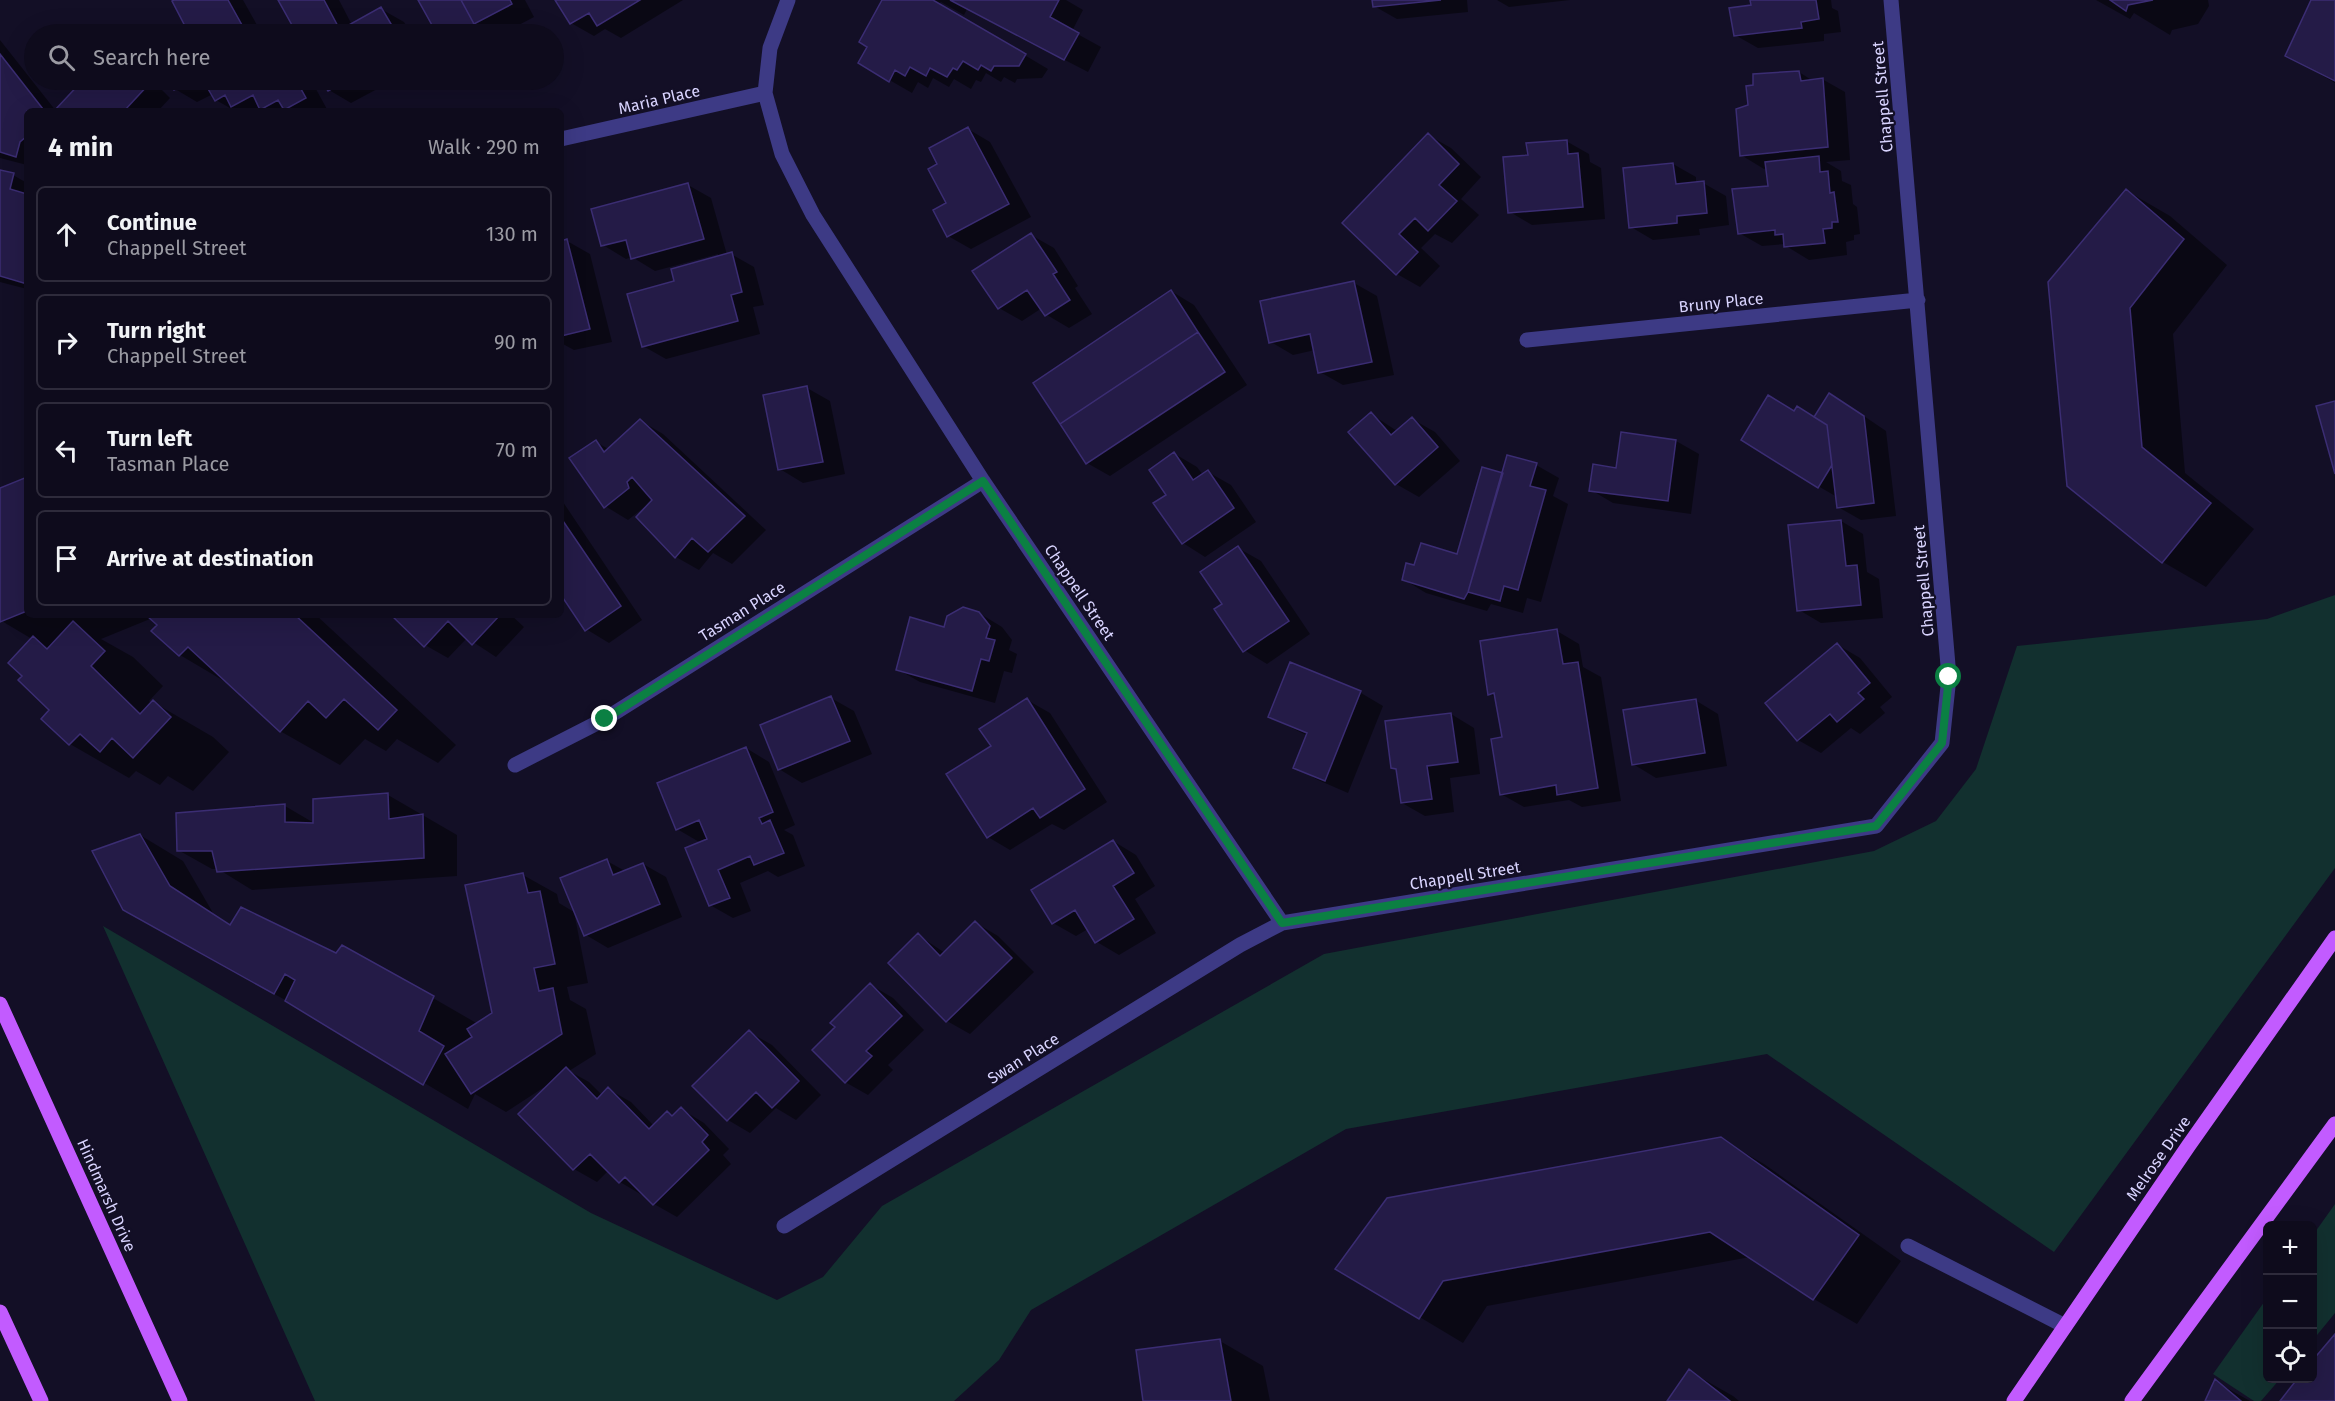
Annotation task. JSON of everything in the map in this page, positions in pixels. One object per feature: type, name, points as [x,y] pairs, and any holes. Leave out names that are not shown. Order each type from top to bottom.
[{"type":"main road","name":"Melrose Drive","points":[[2014,1401],[2189,1145],[2335,938]]},
{"type":"main road","name":"Hindmarsh Drive","points":[[0,1004],[180,1401]]},
{"type":"main road","points":[[2132,1401],[2335,1124]]},
{"type":"main road","points":[[0,1312],[41,1401]]},
{"type":"street","name":"Chappell Street","points":[[788,0],[770,48],[765,93],[782,154],[813,215],[983,481],[1282,923],[1876,826],[1942,743],[1949,677],[1891,0]]},
{"type":"street","name":"Maria Place","points":[[564,139],[765,93]]},
{"type":"street","name":"Bruny Place","points":[[1527,340],[1918,300]]},
{"type":"street","name":"Tasman Place","points":[[515,765],[605,719],[983,481]]},
{"type":"street","name":"Swan Place","points":[[784,1226],[1240,945],[1282,923]]},
{"type":"street","points":[[1908,1246],[2065,1326]]},
{"type":"green space","points":[[2335,595],[2335,868],[2054,1252],[1767,1054],[1346,1129],[1031,1310],[999,1360],[954,1401],[315,1401],[103,926],[591,1213],[777,1300],[823,1277],[882,1206],[1324,954],[1874,851],[1936,821],[1976,769],[2017,646],[2267,619]]},
{"type":"green space","points":[[2335,1204],[2335,1313],[2317,1335],[2317,1275],[2317,1229]]},
{"type":"green space","points":[[2263,1304],[2263,1383],[2277,1383],[2261,1401],[2254,1401],[2213,1374]]},
{"type":"building","points":[[228,0],[241,24],[184,24],[172,1]]},
{"type":"building","points":[[278,0],[324,0],[337,24],[291,24]]},
{"type":"building","points":[[418,0],[461,0],[474,24],[431,24]]},
{"type":"building","points":[[461,0],[510,0],[512,4],[474,24]]},
{"type":"building","points":[[555,0],[640,0],[597,26],[589,13],[570,24]]},
{"type":"building","points":[[882,0],[933,0],[1026,54],[1019,66],[994,66],[991,71],[981,65],[978,70],[963,61],[957,70],[953,68],[947,77],[930,68],[926,76],[910,67],[905,76],[895,70],[889,82],[858,63],[867,47],[859,42]]},
{"type":"building","points":[[950,0],[1059,0],[1050,17],[1079,33],[1064,60]]},
{"type":"building","points":[[1372,0],[1441,0],[1373,7]]},
{"type":"building","points":[[1750,0],[1816,0],[1819,19],[1801,22],[1802,28],[1734,36],[1729,8],[1751,5]]},
{"type":"building","points":[[2110,0],[2153,0],[2128,5],[2126,11]]},
{"type":"building","points":[[2311,0],[2335,0],[2335,81],[2285,56]]},
{"type":"building","points":[[381,7],[391,24],[351,24]]},
{"type":"building","points":[[0,54],[24,85],[24,90],[28,90],[42,108],[24,108],[24,139],[20,142],[16,157],[0,152]]},
{"type":"building","points":[[1799,71],[1801,81],[1823,78],[1828,147],[1740,156],[1736,109],[1748,105],[1746,86],[1753,85],[1753,74]]},
{"type":"building","points":[[74,90],[143,90],[127,108],[57,108]]},
{"type":"building","points":[[209,90],[302,90],[306,98],[288,108],[283,108],[278,100],[259,108],[253,95],[231,107],[225,95],[215,101]]},
{"type":"building","points":[[968,127],[1009,204],[947,237],[933,210],[946,203],[928,169],[937,164],[929,148]]},
{"type":"building","points":[[1428,133],[1459,164],[1439,185],[1457,201],[1428,231],[1415,218],[1399,234],[1418,252],[1396,275],[1342,223]]},
{"type":"building","points":[[1567,140],[1568,154],[1578,153],[1583,207],[1508,213],[1503,157],[1528,155],[1526,143]]},
{"type":"building","points":[[1819,156],[1820,172],[1828,171],[1830,193],[1834,192],[1838,222],[1832,222],[1832,228],[1823,229],[1825,243],[1784,247],[1783,234],[1775,235],[1775,230],[1738,234],[1732,189],[1768,186],[1765,162]]},
{"type":"building","points":[[1673,163],[1676,184],[1704,181],[1707,213],[1677,216],[1677,223],[1629,228],[1623,168]]},
{"type":"building","points":[[0,170],[14,173],[10,189],[24,193],[24,283],[0,276]]},
{"type":"building","points":[[688,183],[704,239],[631,259],[626,240],[601,246],[591,209]]},
{"type":"building","points":[[2126,189],[2184,239],[2130,308],[2142,447],[2211,503],[2162,563],[2067,486],[2048,282]]},
{"type":"building","points":[[1031,233],[1057,272],[1053,274],[1070,300],[1045,316],[1027,290],[998,309],[972,271]]},
{"type":"building","points":[[567,239],[590,329],[564,335],[564,240]]},
{"type":"building","points":[[732,252],[742,292],[731,295],[738,321],[642,347],[627,294],[674,281],[671,269]]},
{"type":"building","points":[[1354,281],[1372,362],[1318,373],[1310,334],[1269,343],[1260,301]]},
{"type":"building","points":[[1171,290],[1198,332],[1060,424],[1033,383]]},
{"type":"building","points":[[1198,332],[1225,372],[1086,464],[1060,424]]},
{"type":"building","points":[[807,386],[823,462],[778,470],[763,395]]},
{"type":"building","points":[[1829,393],[1864,416],[1874,503],[1837,508],[1827,425],[1814,417]]},
{"type":"building","points":[[1768,395],[1794,411],[1797,406],[1827,425],[1832,465],[1818,488],[1741,440]]},
{"type":"building","points":[[2335,401],[2335,474],[2316,406]]},
{"type":"building","points":[[1371,412],[1391,435],[1412,417],[1438,447],[1395,485],[1348,432]]},
{"type":"building","points":[[640,419],[745,516],[708,552],[692,538],[675,558],[636,517],[652,500],[632,477],[627,482],[629,488],[604,508],[569,458],[596,440],[604,452]]},
{"type":"building","points":[[1621,432],[1676,440],[1668,501],[1589,491],[1593,464],[1616,468]]},
{"type":"building","points":[[1174,452],[1193,480],[1208,470],[1234,508],[1182,544],[1153,503],[1166,495],[1149,470]]},
{"type":"building","points":[[1507,455],[1537,463],[1530,486],[1546,490],[1518,590],[1504,586],[1500,601],[1468,592]]},
{"type":"building","points":[[1482,467],[1503,473],[1464,599],[1402,580],[1406,563],[1414,565],[1421,543],[1457,554]]},
{"type":"building","points":[[24,478],[24,612],[0,622],[0,488]]},
{"type":"building","points":[[1841,520],[1846,566],[1857,565],[1861,605],[1797,611],[1788,525]]},
{"type":"building","points":[[564,522],[621,606],[585,631],[564,600]]},
{"type":"building","points":[[1238,546],[1289,621],[1243,652],[1214,609],[1222,604],[1200,572]]},
{"type":"building","points":[[963,607],[979,612],[990,626],[986,638],[995,640],[989,661],[981,659],[972,691],[896,670],[910,617],[944,627],[947,616]]},
{"type":"building","points":[[149,618],[298,618],[397,710],[378,730],[344,699],[326,718],[308,701],[280,732],[188,647],[179,656],[151,631],[157,625]]},
{"type":"building","points":[[394,618],[497,618],[472,645],[448,621],[424,647]]},
{"type":"building","points":[[73,621],[105,651],[91,666],[140,714],[153,700],[171,717],[133,758],[112,738],[100,752],[80,734],[69,745],[41,719],[49,710],[18,680],[22,676],[8,663],[33,636],[47,649]]},
{"type":"building","points":[[1557,629],[1563,664],[1578,662],[1598,788],[1557,795],[1556,785],[1500,795],[1491,739],[1502,737],[1494,693],[1488,695],[1480,641]]},
{"type":"building","points":[[1837,643],[1870,683],[1858,693],[1864,699],[1837,722],[1830,714],[1797,741],[1765,703]]},
{"type":"building","points":[[1290,662],[1361,691],[1325,781],[1293,768],[1307,733],[1268,717]]},
{"type":"building","points":[[831,696],[850,741],[778,770],[760,725]]},
{"type":"building","points":[[1027,698],[1085,789],[1040,818],[1033,808],[987,838],[946,774],[991,746],[979,729]]},
{"type":"building","points":[[1696,699],[1705,753],[1632,765],[1623,710]]},
{"type":"building","points":[[1451,713],[1458,762],[1427,766],[1432,799],[1401,803],[1396,769],[1391,768],[1385,721]]},
{"type":"building","points":[[746,747],[773,812],[759,818],[762,824],[770,820],[784,853],[754,865],[750,856],[718,870],[730,898],[709,906],[685,848],[707,839],[699,820],[676,830],[657,783]]},
{"type":"building","points":[[388,793],[389,819],[423,814],[424,858],[217,872],[212,851],[177,851],[176,813],[285,804],[285,822],[313,823],[313,799]]},
{"type":"building","points":[[140,834],[170,886],[230,925],[241,907],[336,953],[342,945],[434,996],[419,1031],[444,1046],[423,1085],[285,1001],[295,980],[285,974],[274,994],[123,910],[92,851]]},
{"type":"building","points":[[1113,840],[1134,873],[1113,886],[1134,919],[1095,943],[1075,910],[1052,924],[1031,890]]},
{"type":"building","points":[[607,859],[613,875],[643,863],[660,904],[584,936],[560,878]]},
{"type":"building","points":[[523,873],[528,893],[540,891],[555,964],[534,968],[539,991],[553,988],[562,1034],[471,1094],[445,1054],[472,1037],[467,1029],[492,1013],[465,885]]},
{"type":"building","points":[[975,921],[1012,958],[946,1022],[888,963],[918,933],[940,956]]},
{"type":"building","points":[[870,983],[902,1016],[866,1051],[872,1056],[845,1083],[812,1050],[835,1027],[830,1023]]},
{"type":"building","points":[[749,1030],[799,1081],[772,1108],[756,1092],[727,1121],[692,1086]]},
{"type":"building","points":[[566,1067],[597,1099],[608,1087],[649,1129],[667,1111],[672,1116],[681,1107],[708,1135],[702,1142],[709,1150],[653,1205],[625,1177],[619,1183],[590,1154],[573,1170],[518,1114]]},
{"type":"building","points":[[1721,1137],[1859,1235],[1813,1300],[1710,1232],[1443,1281],[1419,1319],[1335,1269],[1387,1198]]},
{"type":"building","points":[[2335,1334],[2335,1401],[2280,1401],[2294,1383],[2317,1383],[2317,1355]]},
{"type":"building","points":[[1220,1339],[1231,1401],[1143,1401],[1136,1350]]},
{"type":"building","points":[[1689,1369],[1730,1401],[1667,1401]]},
{"type":"building","points":[[2215,1379],[2241,1401],[2205,1401]]},
{"type":"route","points":[[605,719],[983,481],[1282,923],[1876,826],[1942,743],[1949,677]]}]
